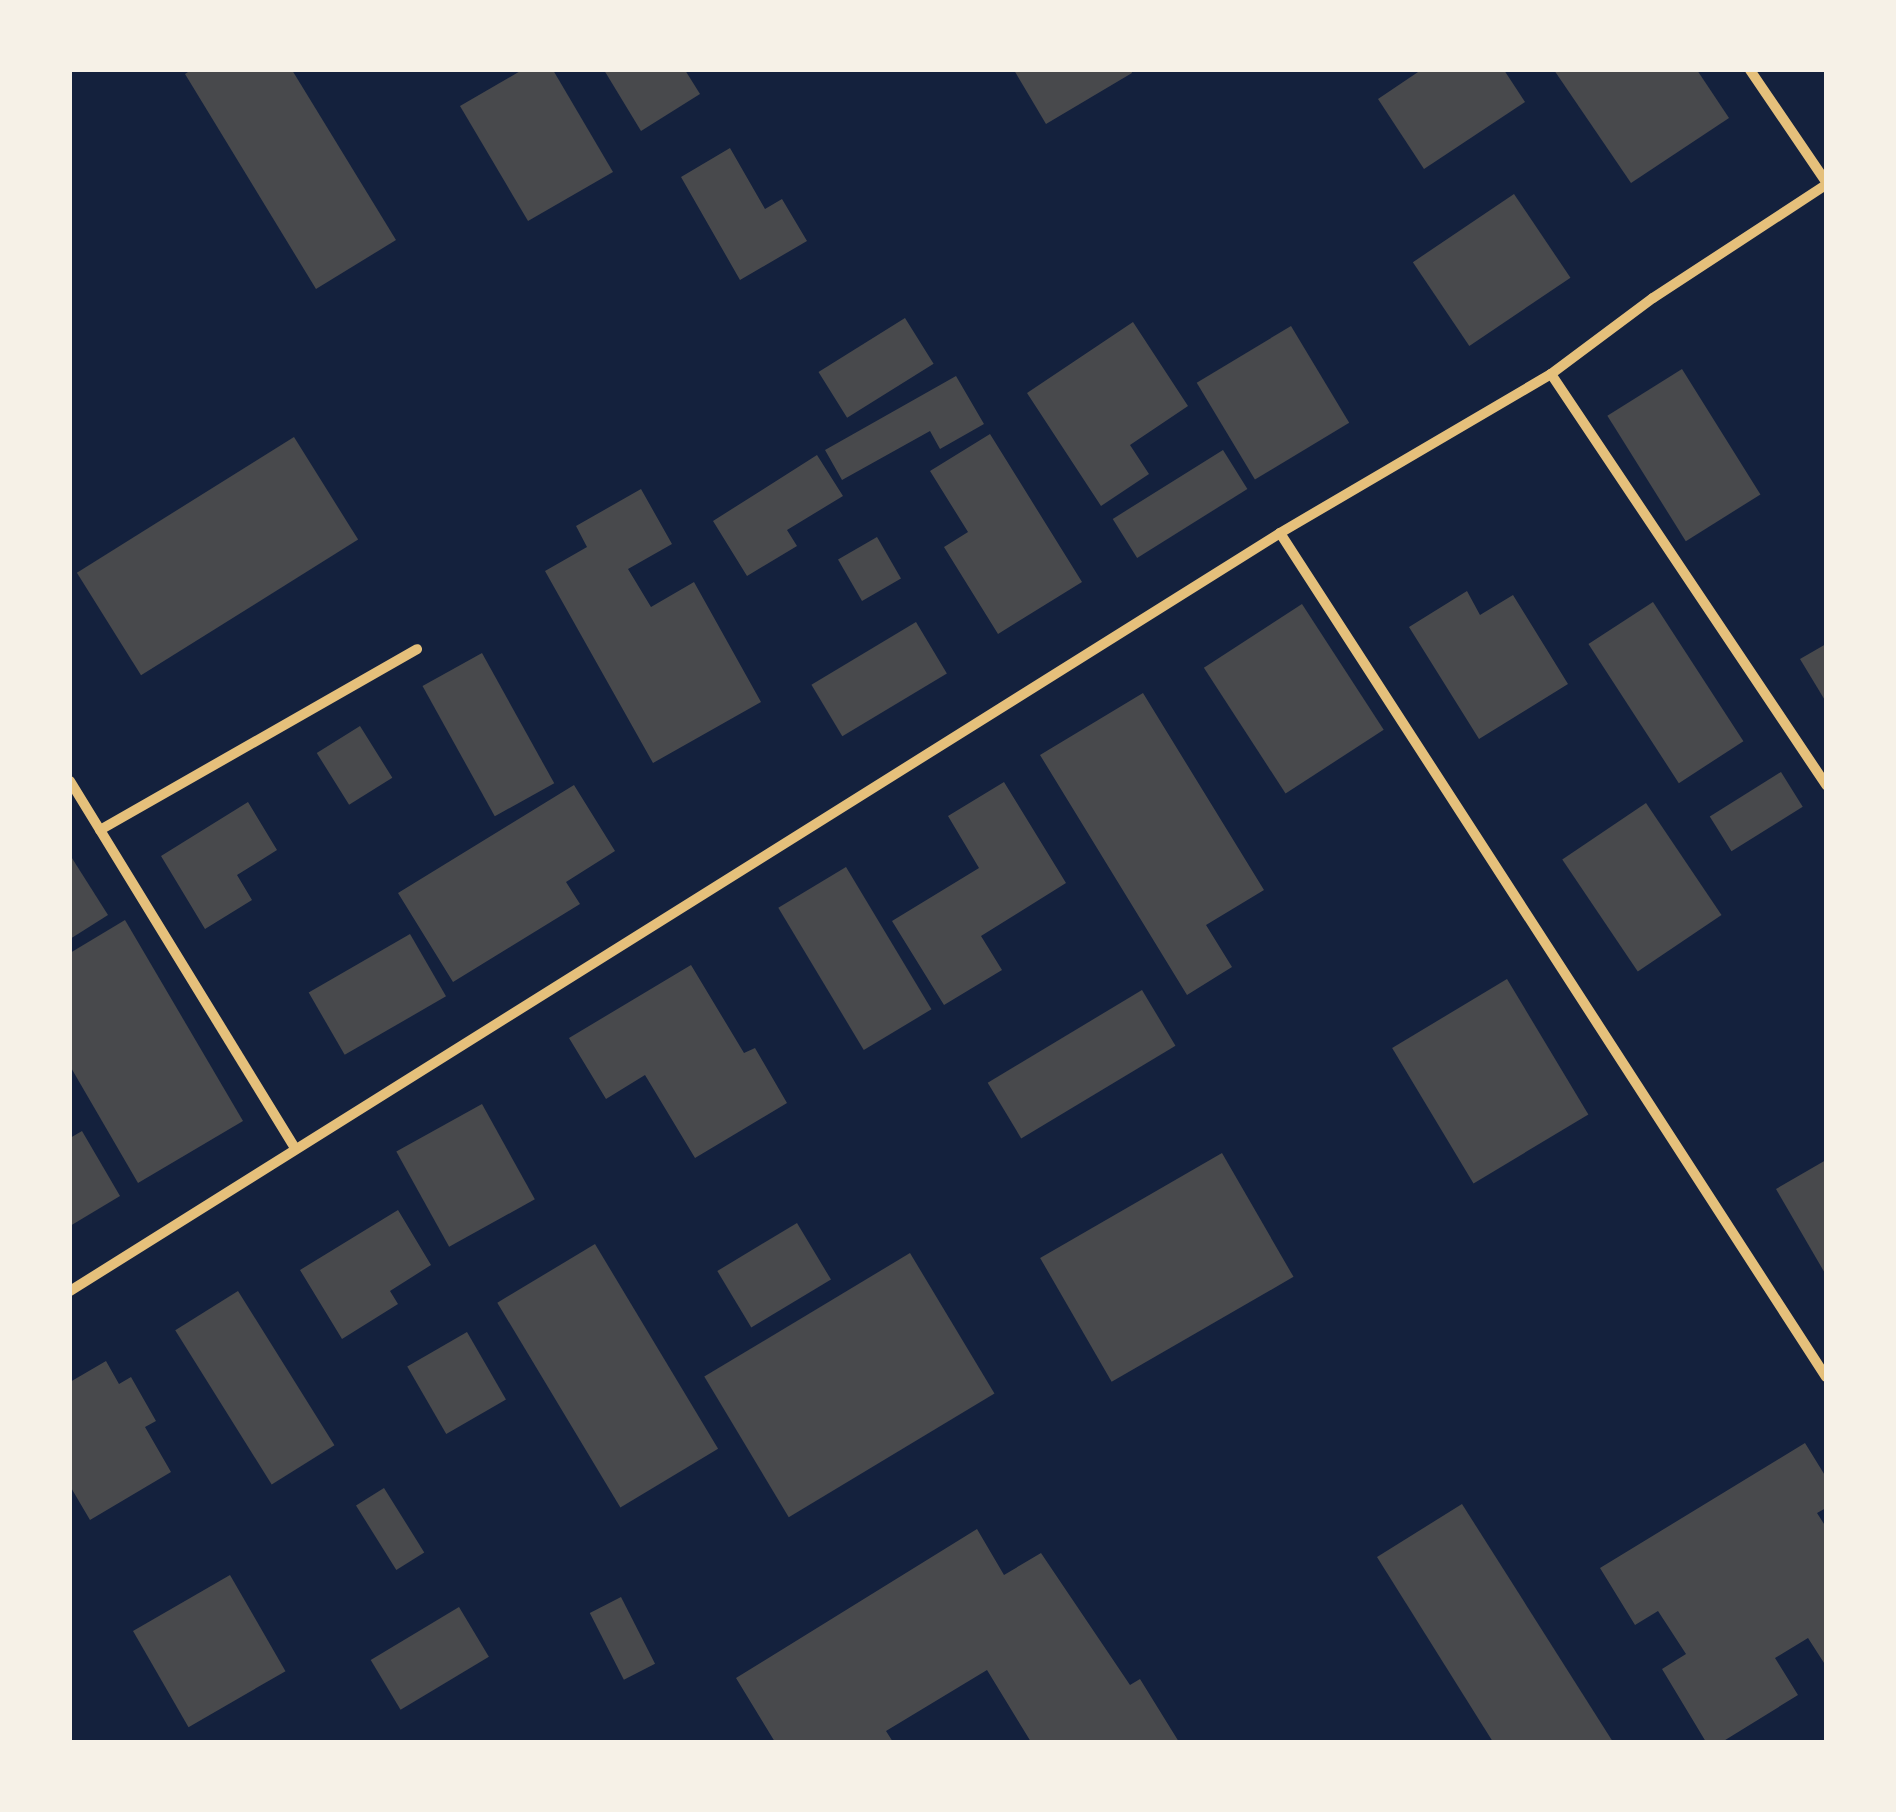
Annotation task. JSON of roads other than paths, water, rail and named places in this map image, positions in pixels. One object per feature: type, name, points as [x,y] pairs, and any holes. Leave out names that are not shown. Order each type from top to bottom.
[{"type":"street","points":[[70,1291],[294,1146],[1280,533],[1551,374],[1654,298],[1826,184],[1750,70]]},
{"type":"street","points":[[1551,374],[1826,785]]},
{"type":"street","points":[[1280,533],[1826,1377]]},
{"type":"street","points":[[100,830],[417,650]]},
{"type":"street","points":[[70,781],[294,1146]]}]
